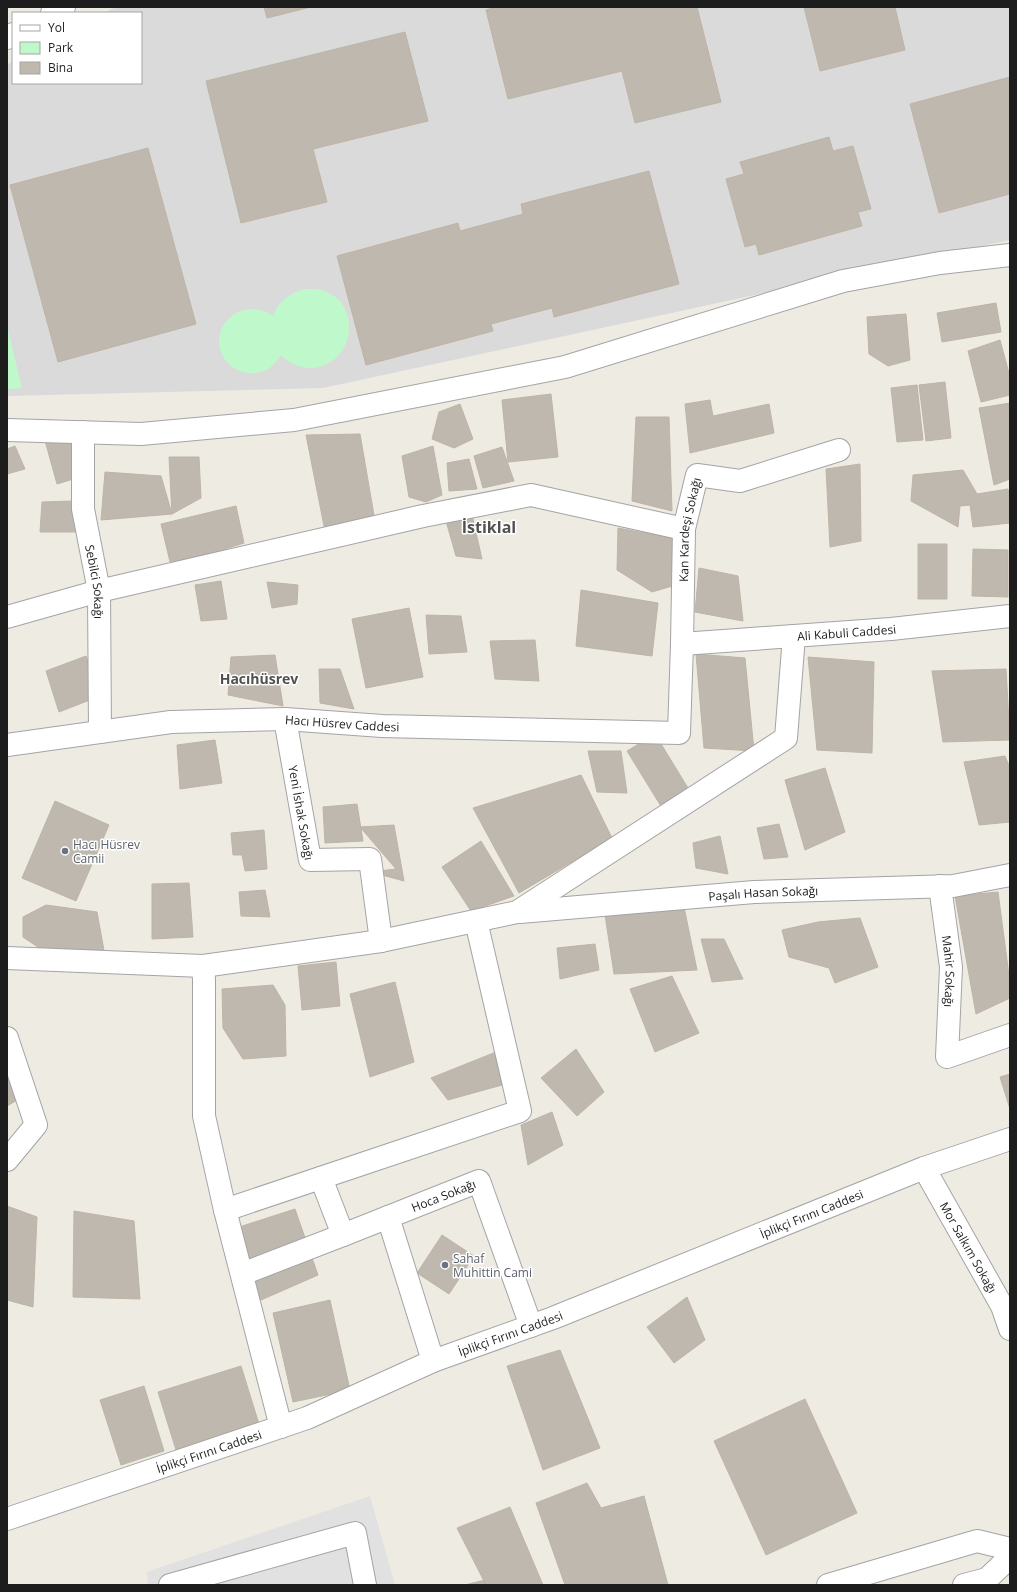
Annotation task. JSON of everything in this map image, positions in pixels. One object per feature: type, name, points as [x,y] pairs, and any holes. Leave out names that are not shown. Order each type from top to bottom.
[{"type":"street","points":[[54,12],[64,7]]},
{"type":"street","points":[[7,430],[141,434],[294,420],[565,367],[843,281],[940,263],[1010,255]]},
{"type":"street","name":"Sebilci Sokağı","points":[[83,432],[83,509],[99,592],[100,732]]},
{"type":"street","name":"Kan Kardeşi Sokağı","points":[[679,733],[684,529],[697,474],[740,481],[839,450]]},
{"type":"street","points":[[7,617],[99,592],[423,516],[530,495],[684,529]]},
{"type":"street","name":"Ali Kabuli Caddesi","points":[[682,644],[891,629],[1010,616]]},
{"type":"street","points":[[7,958],[203,966],[380,941],[517,912],[786,738],[794,636]]},
{"type":"street","name":"Hacı Hüsrev Caddesi","points":[[7,745],[171,722],[285,719],[382,726],[679,733]]},
{"type":"street","name":"Yeni İshak Sokağı","points":[[285,719],[310,860],[370,859],[380,941]]},
{"type":"street","name":"Paşalı Hasan Sokağı","points":[[517,912],[754,892],[953,886],[1010,875]]},
{"type":"street","name":"Mahir Sokağı","points":[[940,886],[951,967],[947,1057],[1010,1035]]},
{"type":"street","points":[[225,1210],[520,1111],[476,921]]},
{"type":"street","points":[[203,966],[204,1116],[225,1210],[281,1427]]},
{"type":"street","points":[[7,1038],[36,1126],[7,1160]]},
{"type":"street","name":"İplikçi Fırını Caddesi","points":[[7,1519],[307,1418],[433,1361],[531,1326],[924,1168],[1010,1139]]},
{"type":"street","name":"Mor Salkım Sokağı","points":[[924,1168],[1006,1306],[1010,1329]]},
{"type":"street","points":[[321,1178],[343,1235]]},
{"type":"street","name":"Hoca Sokağı","points":[[242,1274],[479,1181],[531,1326]]},
{"type":"street","points":[[388,1217],[433,1361]]},
{"type":"street","points":[[170,1585],[355,1533],[365,1585]]},
{"type":"street","points":[[828,1585],[977,1541],[1010,1549]]},
{"type":"street","points":[[964,1585],[988,1578],[1010,1557]]},
{"type":"shaded area","points":[[116,7],[1010,7],[1010,240],[323,388],[7,396],[7,65],[12,62],[12,84],[142,84],[142,12],[106,12]]},
{"type":"shaded area","points":[[370,1496],[395,1585],[148,1585],[147,1572]]},
{"type":"green space","points":[[304,289],[316,289],[331,294],[341,303],[347,315],[349,328],[347,342],[340,354],[329,363],[314,368],[305,368],[296,365],[281,355],[270,367],[263,371],[251,373],[236,369],[227,362],[220,350],[219,338],[222,328],[229,319],[238,312],[249,309],[261,310],[273,316],[281,302],[294,293]]},
{"type":"green space","points":[[7,326],[22,388],[7,389]]},
{"type":"building","points":[[264,7],[311,7],[267,18]]},
{"type":"building","points":[[496,7],[697,7],[721,102],[635,123],[622,71],[508,99],[486,10]]},
{"type":"building","points":[[804,7],[895,7],[905,50],[820,71]]},
{"type":"building","points":[[405,32],[428,121],[313,149],[327,202],[241,223],[206,81]]},
{"type":"building","points":[[1010,77],[1010,194],[939,213],[910,104]]},
{"type":"building","points":[[829,137],[833,151],[853,146],[871,209],[858,212],[862,226],[759,255],[756,244],[745,247],[726,179],[744,174],[740,162]]},
{"type":"building","points":[[148,148],[196,324],[58,362],[10,185]]},
{"type":"building","points":[[649,171],[679,284],[554,317],[552,308],[491,324],[493,331],[366,365],[337,256],[458,223],[460,231],[523,214],[521,204]]},
{"type":"building","points":[[996,303],[1001,332],[942,342],[937,313]]},
{"type":"building","points":[[906,314],[910,360],[888,366],[869,354],[867,317]]},
{"type":"building","points":[[1000,340],[1010,377],[1010,395],[981,402],[968,351]]},
{"type":"building","points":[[945,382],[951,438],[926,441],[919,385]]},
{"type":"building","points":[[917,385],[923,440],[897,442],[891,388]]},
{"type":"building","points":[[551,394],[558,457],[508,462],[502,400]]},
{"type":"building","points":[[710,400],[713,416],[769,404],[774,433],[690,453],[685,404]]},
{"type":"building","points":[[1010,403],[1010,479],[994,485],[979,408]]},
{"type":"building","points":[[460,404],[473,439],[454,448],[432,439],[439,412]]},
{"type":"building","points":[[636,417],[669,417],[672,511],[632,501]]},
{"type":"building","points":[[74,432],[83,476],[57,484],[44,437]]},
{"type":"building","points":[[360,434],[375,521],[325,531],[306,435]]},
{"type":"building","points":[[15,446],[25,469],[7,474],[7,449]]},
{"type":"building","points":[[433,446],[442,495],[426,502],[409,497],[402,456]]},
{"type":"building","points":[[502,447],[514,481],[483,488],[474,456]]},
{"type":"building","points":[[169,457],[199,457],[201,498],[172,514]]},
{"type":"building","points":[[469,459],[477,489],[449,491],[447,463]]},
{"type":"building","points":[[860,464],[861,541],[830,547],[826,469]]},
{"type":"building","points":[[963,470],[977,494],[1008,489],[1010,499],[1010,523],[973,527],[970,505],[960,506],[958,527],[911,501],[913,475]]},
{"type":"building","points":[[105,472],[161,476],[172,514],[101,520]]},
{"type":"building","points":[[73,501],[76,532],[40,532],[42,502]]},
{"type":"building","points":[[236,506],[244,543],[171,566],[161,524]]},
{"type":"building","points":[[472,515],[482,559],[456,556],[446,521]]},
{"type":"building","points":[[618,528],[672,538],[679,584],[652,592],[617,570]]},
{"type":"building","points":[[918,544],[947,544],[947,599],[918,599]]},
{"type":"building","points":[[973,549],[1008,550],[1008,597],[972,596]]},
{"type":"building","points":[[699,568],[738,576],[743,621],[695,612]]},
{"type":"building","points":[[221,581],[227,619],[201,621],[195,585]]},
{"type":"building","points":[[267,582],[298,585],[297,604],[272,608]]},
{"type":"building","points":[[581,590],[658,603],[652,656],[576,646]]},
{"type":"building","points":[[409,608],[423,677],[366,688],[352,619]]},
{"type":"building","points":[[426,615],[461,616],[467,652],[429,654]]},
{"type":"building","points":[[535,640],[539,681],[495,679],[490,641]]},
{"type":"building","points":[[696,654],[745,658],[754,751],[704,748]]},
{"type":"building","points":[[275,655],[283,706],[228,695],[231,657]]},
{"type":"building","points":[[86,656],[100,696],[59,712],[46,671]]},
{"type":"building","points":[[808,657],[874,662],[872,753],[817,750]]},
{"type":"building","points":[[319,669],[340,669],[354,709],[320,703]]},
{"type":"building","points":[[1006,669],[1010,740],[943,742],[932,671]]},
{"type":"building","points":[[655,734],[688,788],[667,816],[627,751]]},
{"type":"building","points":[[215,740],[222,783],[180,789],[177,745]]},
{"type":"building","points":[[588,751],[621,751],[627,793],[597,792]]},
{"type":"building","points":[[1005,756],[1010,768],[1010,822],[979,825],[964,762]]},
{"type":"building","points":[[825,768],[845,832],[805,850],[785,780]]},
{"type":"building","points":[[581,775],[612,838],[519,893],[473,808]]},
{"type":"building","name":"Hacı Hüsrev Camii","points":[[55,801],[109,825],[76,901],[22,878]]},
{"type":"building","points":[[357,804],[363,841],[325,843],[323,807]]},
{"type":"building","points":[[779,824],[788,857],[764,859],[757,828]]},
{"type":"building","points":[[394,825],[404,881],[371,872],[396,869],[360,827]]},
{"type":"building","points":[[264,830],[267,869],[245,871],[242,855],[233,855],[231,833]]},
{"type":"building","points":[[720,836],[728,874],[696,868],[693,843]]},
{"type":"building","points":[[481,841],[514,896],[471,911],[442,867]]},
{"type":"building","points":[[189,883],[193,937],[152,939],[152,884]]},
{"type":"building","points":[[265,890],[270,917],[241,916],[239,892]]},
{"type":"building","points":[[998,892],[1010,983],[1010,998],[976,1014],[955,896]]},
{"type":"building","points":[[46,905],[97,912],[105,956],[45,952],[23,937],[23,917]]},
{"type":"building","points":[[684,907],[697,970],[614,974],[605,915]]},
{"type":"building","points":[[860,918],[878,967],[835,983],[829,968],[789,957],[782,930],[818,922]]},
{"type":"building","points":[[701,939],[724,939],[743,979],[712,982]]},
{"type":"building","points":[[595,944],[599,970],[560,979],[557,948]]},
{"type":"building","points":[[336,962],[340,1006],[302,1010],[298,966]]},
{"type":"building","points":[[672,976],[699,1033],[655,1052],[630,989]]},
{"type":"building","points":[[395,982],[414,1062],[370,1077],[350,994]]},
{"type":"building","points":[[273,985],[285,1005],[286,1056],[243,1059],[223,1028],[222,989]]},
{"type":"building","points":[[576,1049],[604,1092],[577,1116],[541,1078]]},
{"type":"building","points":[[496,1052],[502,1085],[448,1100],[431,1078]]},
{"type":"building","points":[[7,1062],[26,1095],[7,1106]]},
{"type":"building","points":[[1010,1074],[1010,1109],[1000,1077]]},
{"type":"building","points":[[552,1112],[563,1145],[528,1165],[521,1125]]},
{"type":"building","points":[[7,1206],[37,1217],[33,1307],[7,1300]]},
{"type":"building","points":[[295,1209],[318,1275],[261,1300],[230,1230]]},
{"type":"building","points":[[74,1211],[134,1221],[140,1299],[73,1297]]},
{"type":"building","name":"Sahaf Muhittin Cami","points":[[442,1235],[474,1256],[449,1294],[417,1273]]},
{"type":"building","points":[[687,1297],[705,1340],[674,1363],[647,1327]]},
{"type":"building","points":[[330,1300],[350,1390],[293,1402],[273,1313]]},
{"type":"building","points":[[560,1350],[600,1448],[543,1470],[507,1366]]},
{"type":"building","points":[[241,1366],[259,1424],[176,1450],[158,1392]]},
{"type":"building","points":[[144,1386],[164,1451],[121,1465],[100,1400]]},
{"type":"building","points":[[805,1399],[857,1513],[766,1555],[714,1441]]},
{"type":"building","points":[[587,1483],[601,1508],[644,1496],[668,1585],[565,1585],[536,1503]]},
{"type":"building","points":[[510,1507],[543,1585],[486,1585],[457,1528]]},
{"type":"building","points":[[485,1580],[486,1585],[465,1585]]},
{"type":"place","name":"Hacı Hüsrev Camii","points":[[65,851]]},
{"type":"place","name":"Sahaf Muhittin Cami","points":[[445,1265]]},
{"type":"district","name":"İstiklal","points":[[489,527]]},
{"type":"district","name":"Hacıhüsrev","points":[[259,678]]}]
